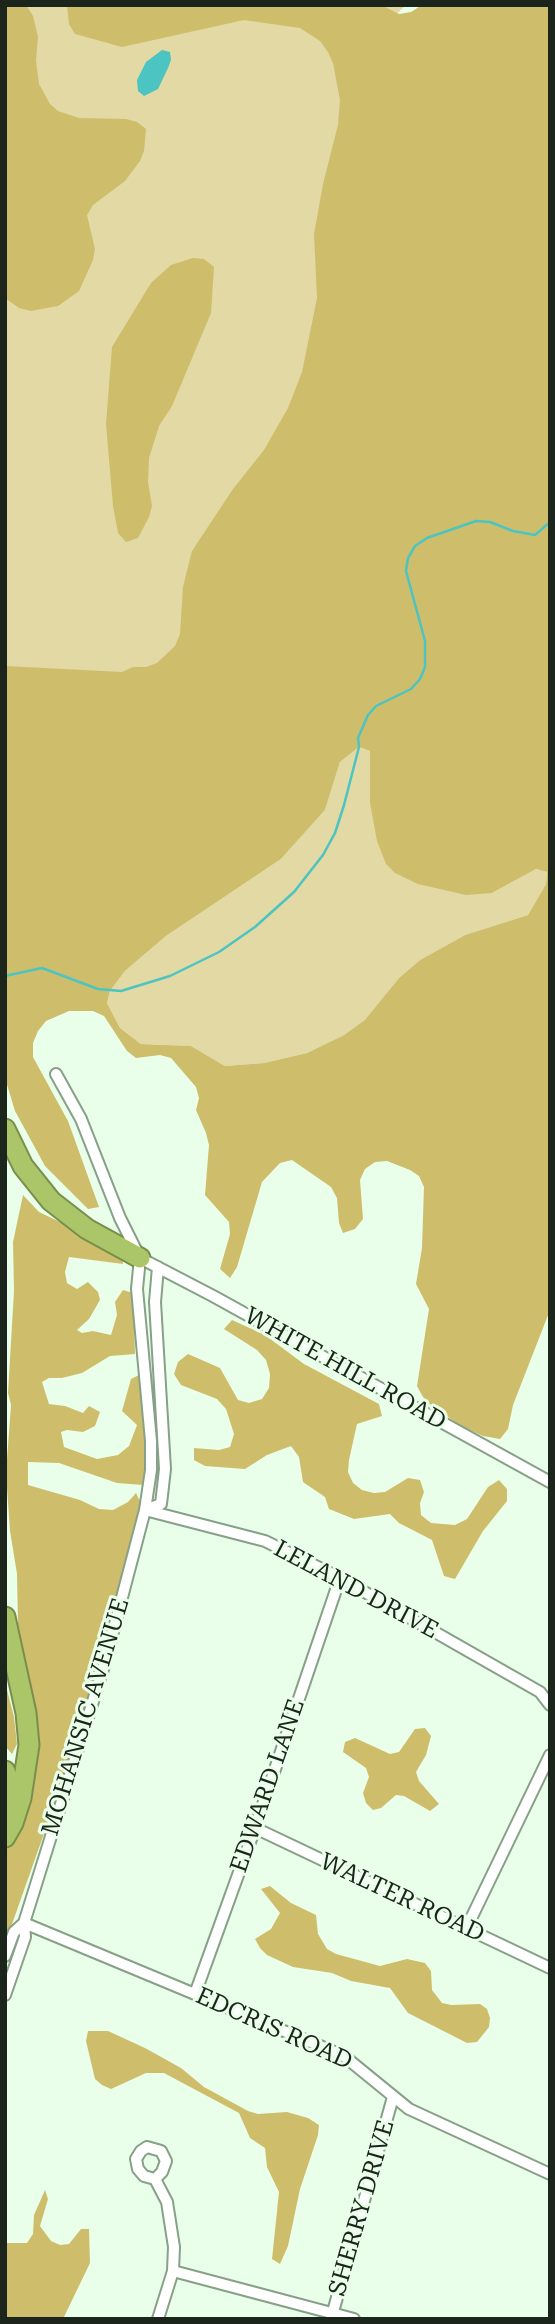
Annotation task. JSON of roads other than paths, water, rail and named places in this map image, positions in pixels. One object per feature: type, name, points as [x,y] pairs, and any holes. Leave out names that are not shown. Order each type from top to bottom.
[{"type":"highway","points":[[5,1129],[23,1166],[51,1201],[79,1224],[149,1263]]},
{"type":"highway","points":[[5,1617],[26,1713],[29,1745],[21,1798],[5,1837]]},
{"type":"highway","points":[[5,1772],[10,1797],[5,1827]]},
{"type":"street","points":[[55,1073],[82,1119],[120,1218],[149,1263]]},
{"type":"street","name":"WHITE HILL ROAD","points":[[149,1263],[550,1482]]},
{"type":"street","name":"MOHANSIC AVENUE","points":[[5,1995],[25,1937],[24,1923],[96,1693],[145,1510],[152,1455],[136,1289],[149,1263]]},
{"type":"street","name":"MOHANSIC AVENUE","points":[[145,1510],[160,1504],[165,1476],[165,1439],[155,1301],[149,1263]]},
{"type":"street","name":"LELAND DRIVE","points":[[145,1510],[265,1541],[340,1578],[540,1692],[550,1705]]},
{"type":"street","name":"EDWARD LANE","points":[[195,1994],[340,1578]]},
{"type":"street","points":[[466,1929],[550,1755]]},
{"type":"street","name":"WALTER ROAD","points":[[255,1828],[550,1968]]},
{"type":"street","name":"MOHANSIC AVENUE","points":[[5,1956],[14,1932],[24,1923]]},
{"type":"street","name":"EDCRIS ROAD","points":[[24,1923],[344,2056],[409,2109],[550,2174]]},
{"type":"street","name":"SHERRY DRIVE","points":[[332,2316],[393,2097]]},
{"type":"street","points":[[155,2179],[167,2202],[174,2247],[173,2271],[158,2319]]},
{"type":"street","points":[[173,2271],[332,2316],[354,2319]]},
{"type":"water","points":[[162,50],[170,52],[168,68],[158,89],[144,96],[138,91],[137,80],[146,62]]},
{"type":"waterway","points":[[550,472],[550,486]]},
{"type":"waterway","points":[[5,976],[42,968],[98,989],[121,991],[170,976],[219,952],[255,927],[294,892],[323,855],[335,833],[359,747],[358,738],[368,715],[376,706],[411,689],[420,679],[425,667],[425,641],[406,571],[408,558],[415,546],[427,538],[476,521],[490,522],[513,531],[535,535],[550,522]]}]
